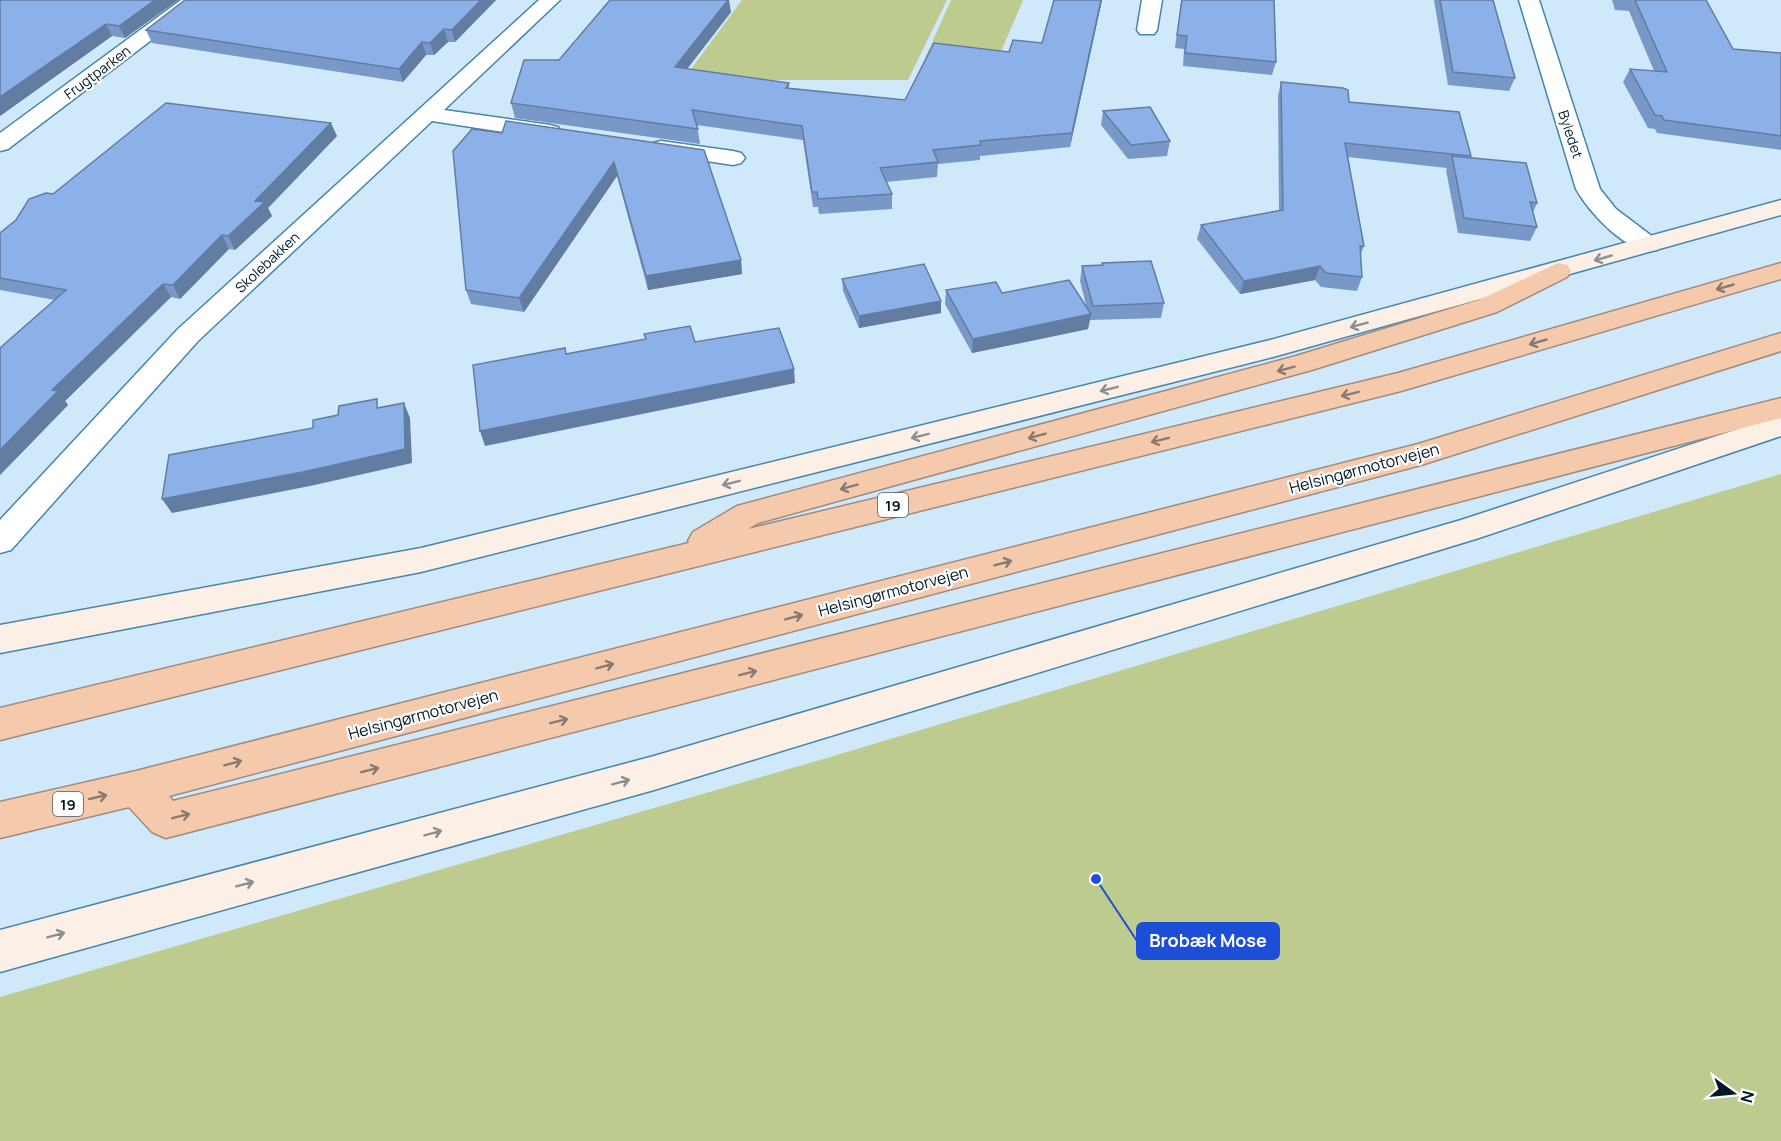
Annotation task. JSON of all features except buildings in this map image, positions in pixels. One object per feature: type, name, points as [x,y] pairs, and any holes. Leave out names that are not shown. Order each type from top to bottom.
[{"type":"highway","points":[[679,557],[748,514],[1305,363],[1488,306],[1558,271]]},
{"type":"highway","name":"19","points":[[0,724],[1401,382],[1781,271]]},
{"type":"highway","name":"Helsingørmotorvejen","points":[[0,820],[136,788],[1421,454],[1781,342]]},
{"type":"highway","points":[[136,788],[166,820],[1781,408]]},
{"type":"street","name":"Frugtparken","points":[[0,144],[194,0]]},
{"type":"street","name":"Skolebakken","points":[[0,541],[188,335],[550,0]]},
{"type":"street","points":[[1147,30],[1152,0]]},
{"type":"street","name":"Byledet","points":[[1529,0],[1588,189],[1595,202],[1606,214],[1648,245]]},
{"type":"street","points":[[426,114],[575,135]]},
{"type":"street","points":[[644,145],[733,158]]},
{"type":"street","points":[[0,639],[421,560],[1273,348],[1558,271],[1781,207]]},
{"type":"street","points":[[0,951],[666,770],[1468,530],[1781,425]]},
{"type":"green space","points":[[742,0],[947,0],[908,80],[683,80]]},
{"type":"green space","points":[[951,0],[1023,0],[992,73],[917,76]]},
{"type":"green space","points":[[1781,474],[1781,1141],[0,1141],[0,997],[820,760]]},
{"type":"place","name":"Brobæk Mose","points":[[1096,879]]}]
